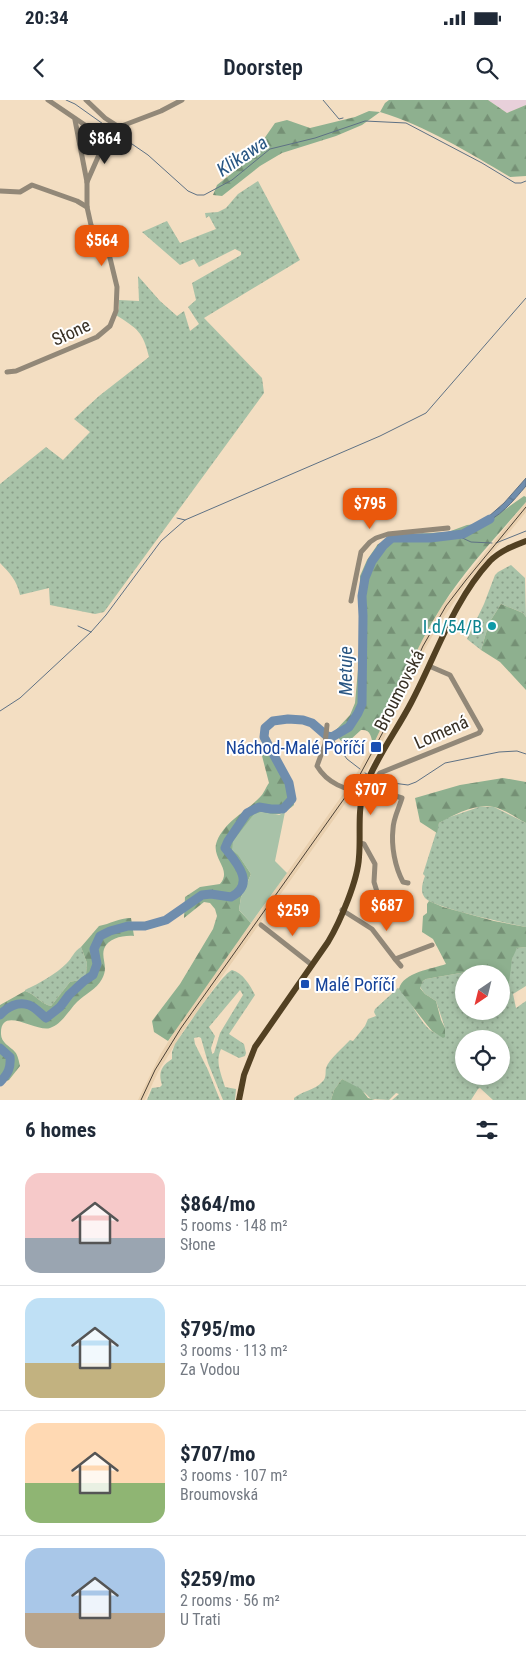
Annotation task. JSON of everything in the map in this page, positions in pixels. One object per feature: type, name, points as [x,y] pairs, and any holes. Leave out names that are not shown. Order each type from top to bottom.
[{"type":"main road","name":"Broumovská","points":[[239,1100],[244,1075],[255,1047],[333,934],[358,866],[360,820],[367,789],[460,602],[473,582],[495,557],[526,541]]},
{"type":"street","points":[[48,100],[75,120],[109,138]]},
{"type":"street","points":[[86,100],[118,129],[182,100]]},
{"type":"street","name":"Słone","points":[[8,372],[16,372],[91,340],[106,330],[113,320],[118,303],[114,272],[107,250],[91,225],[87,207],[87,182],[75,120]]},
{"type":"street","name":"Słone","points":[[87,182],[109,138],[118,129]]},
{"type":"street","points":[[0,191],[20,192],[32,185],[77,201],[87,207]]},
{"type":"street","points":[[351,600],[360,557],[370,542],[388,534],[448,528]]},
{"type":"street","name":"Lomená","points":[[367,789],[380,773],[479,733],[481,730],[450,675],[429,666]]},
{"type":"street","points":[[327,725],[325,744],[317,766],[320,772],[343,788],[367,789],[402,798],[393,828],[394,852],[398,872],[403,882],[408,883]]},
{"type":"street","points":[[360,843],[364,844],[375,864],[374,882],[378,895],[384,902],[394,906]]},
{"type":"street","points":[[342,910],[372,929],[401,966]]},
{"type":"street","points":[[262,925],[312,965]]},
{"type":"street","points":[[395,959],[432,945]]},
{"type":"shaded area","points":[[488,100],[526,100],[526,105],[507,113]]},
{"type":"shaded area","points":[[526,502],[526,512],[468,582],[441,621],[426,647],[379,749],[359,784],[184,1030],[158,1072],[145,1100],[138,1100],[160,1055],[178,1026],[353,780],[380,730],[420,644],[443,604]]},
{"type":"green space","points":[[389,100],[488,100],[507,113],[526,105],[526,176],[510,177],[430,132],[380,112]]},
{"type":"green space","points":[[369,111],[380,112],[362,125],[336,136],[282,153],[260,166],[222,196],[213,195],[217,185],[250,159],[275,123],[287,120],[310,128],[355,117]]},
{"type":"green space","points":[[258,181],[300,260],[204,318],[262,378],[264,393],[104,612],[95,614],[50,605],[49,588],[20,595],[13,578],[0,563],[0,484],[46,447],[63,460],[90,432],[74,419],[99,396],[149,357],[142,336],[130,324],[116,315],[119,308],[119,300],[139,301],[138,276],[160,301],[177,316],[184,311],[190,331],[199,324],[188,307],[196,300],[192,283],[241,255],[241,252],[235,249],[199,267],[194,259],[180,265],[142,232],[167,221],[180,243],[216,229],[209,216],[206,218],[205,213],[218,212],[226,208],[238,194]]},
{"type":"green space","points":[[524,496],[526,497],[526,502],[461,578],[432,622],[373,745],[370,734],[364,730],[361,730],[349,741],[341,741],[334,732],[350,715],[355,703],[360,647],[360,576],[367,560],[378,544],[411,534],[448,532],[467,525],[486,523]]},
{"type":"green space","points":[[511,565],[525,578],[526,617],[523,613],[501,604],[489,623],[481,650],[467,639],[484,604],[495,575]]},
{"type":"green space","points":[[501,604],[523,613],[526,617],[526,690],[500,662],[481,650],[489,623]]},
{"type":"green space","points":[[269,740],[285,771],[294,805],[279,814],[261,812],[233,850],[238,854],[251,874],[241,897],[239,910],[251,923],[168,1041],[154,1032],[152,1021],[180,984],[213,929],[217,916],[215,909],[210,903],[204,902],[184,918],[185,897],[200,887],[220,884],[223,879],[223,868],[216,853],[217,841],[230,822],[261,796],[269,783],[261,752],[262,745]]},
{"type":"green space","points":[[503,778],[526,782],[526,823],[503,810],[487,806],[466,810],[439,823],[437,833],[420,822],[415,798],[460,785]]},
{"type":"green space","points":[[479,807],[494,807],[526,823],[526,927],[457,911],[431,902],[423,896],[422,888],[425,876],[423,874],[439,823],[447,818]]},
{"type":"green space","points":[[261,812],[279,815],[285,812],[275,861],[287,873],[251,923],[239,910],[241,897],[251,874],[238,855],[232,850],[233,841],[254,814]]},
{"type":"green space","points":[[429,901],[443,907],[494,921],[526,927],[526,947],[517,948],[512,959],[510,975],[510,965],[455,965],[455,974],[423,981],[420,988],[425,994],[436,1001],[445,1028],[445,1037],[443,1038],[432,1031],[399,989],[402,983],[412,975],[446,964],[433,939],[422,932],[423,916],[427,913]]},
{"type":"green space","points":[[131,918],[134,936],[117,938],[106,945],[103,953],[105,971],[100,983],[77,1002],[58,1023],[50,1028],[37,1027],[13,1020],[6,1021],[2,1025],[2,1040],[16,1053],[20,1066],[9,1080],[0,1083],[0,1005],[25,991],[51,1006],[70,982],[79,980],[86,974],[87,963],[81,947],[99,926]]},
{"type":"green space","points":[[81,947],[87,963],[86,974],[79,980],[70,982],[51,1006],[25,991],[58,971]]},
{"type":"green space","points":[[526,947],[526,986],[513,994],[516,1008],[526,1001],[526,1100],[493,1100],[480,1088],[471,1100],[392,1100],[399,1094],[396,1093],[389,1100],[371,1099],[365,1093],[342,1079],[334,1090],[331,1100],[294,1100],[297,1096],[316,1087],[324,1080],[326,1068],[330,1061],[350,1040],[353,1041],[368,1019],[376,1016],[375,1009],[398,988],[403,992],[421,1020],[430,1030],[445,1037],[445,1028],[436,1001],[425,994],[420,987],[426,979],[455,974],[455,1020],[510,1020],[510,965],[517,948]]},
{"type":"green space","points":[[232,970],[240,974],[255,995],[229,1034],[244,1044],[245,1056],[239,1058],[221,1049],[219,1054],[219,1068],[225,1087],[236,1089],[235,1100],[223,1100],[208,1063],[201,1038],[199,1037],[194,1038],[195,1044],[220,1100],[147,1100],[152,1088],[162,1085],[161,1070],[172,1059],[175,1044],[227,974]],"holes":[[[240,990],[243,995],[220,1033],[214,1053],[212,1054],[211,1048],[215,1036],[209,1027]]]},
{"type":"green space","points":[[342,1079],[361,1089],[368,1098],[375,1100],[331,1100],[334,1090]]},
{"type":"water","points":[[526,478],[526,486],[511,503],[499,514],[480,524],[504,503]]},
{"type":"waterway","name":"Klikawa","points":[[66,100],[75,104],[113,131]]},
{"type":"waterway","points":[[323,100],[339,119],[343,118]]},
{"type":"waterway","name":"Klikawa","points":[[116,133],[148,155],[188,191],[197,195],[204,195],[232,180],[270,149],[315,138],[365,121],[406,123],[482,163],[515,183],[526,181]]},
{"type":"waterway","points":[[0,711],[20,698],[91,632],[106,615],[161,541],[185,520],[380,436],[426,413],[526,298]]},
{"type":"waterway","points":[[177,518],[185,520]]},
{"type":"waterway","name":"Metuje","points":[[0,1015],[6,1009],[25,1004],[33,1007],[46,1018],[60,1007],[69,995],[93,975],[97,964],[94,949],[100,936],[128,926],[145,926],[166,920],[202,895],[211,894],[231,897],[238,892],[242,886],[242,873],[235,860],[225,848],[228,841],[247,813],[259,807],[283,809],[292,799],[289,783],[264,737],[265,728],[273,721],[303,720],[312,723],[327,736],[332,737],[349,727],[362,704],[362,596],[365,578],[372,561],[383,546],[392,538],[430,538],[463,534],[490,519]]},
{"type":"waterway","points":[[496,543],[526,531]]},
{"type":"waterway","points":[[456,535],[471,542],[492,543]]},
{"type":"waterway","points":[[78,626],[91,632]]},
{"type":"waterway","points":[[331,737],[347,759],[360,769]]},
{"type":"waterway","points":[[378,781],[408,785],[416,782],[445,763],[499,752],[517,751],[526,754]]},
{"type":"waterway","name":"Metuje","points":[[0,1048],[10,1057],[8,1071],[0,1082]]},
{"type":"railway","points":[[141,1100],[155,1070],[181,1028],[356,782],[383,732],[423,646],[446,606],[526,507]]},
{"type":"place","name":"I.d/54/B","points":[[492,626]]},
{"type":"place","name":"Náchod-Malé Poříčí","points":[[376,747]]},
{"type":"place","name":"Malé Poříčí","points":[[305,984]]}]
